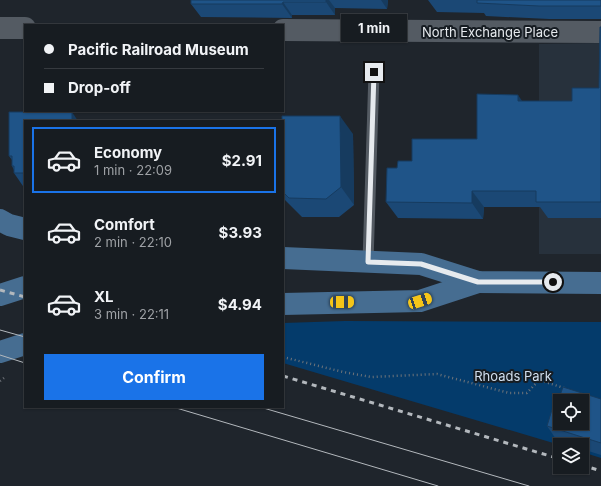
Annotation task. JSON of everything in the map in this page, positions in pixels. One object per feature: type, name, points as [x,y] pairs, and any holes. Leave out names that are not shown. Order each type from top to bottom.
[{"type":"main road","points":[[0,220],[9,225],[24,229]]},
{"type":"main road","points":[[284,258],[421,264],[478,282],[601,283]]},
{"type":"main road","points":[[284,304],[420,301],[478,282]]},
{"type":"main road","points":[[0,295],[24,287]]},
{"type":"main road","points":[[0,352],[24,344]]},
{"type":"street","points":[[0,28],[24,28]]},
{"type":"street","name":"North Exchange Place","points":[[284,30],[601,32]]},
{"type":"lane","points":[[368,262],[374,72]]},
{"type":"path","points":[[284,356],[343,372],[371,377],[437,374],[509,392],[527,392],[539,380],[567,389]]},
{"type":"shaded area","points":[[601,43],[601,254],[539,254],[539,44]]},
{"type":"green space","name":"Rhoads Park","points":[[345,321],[601,322],[601,458],[589,454],[589,438],[553,438],[553,443],[284,363],[284,323]]},
{"type":"building","points":[[191,0],[326,0],[326,2],[283,2],[282,4],[191,4]]},
{"type":"building","points":[[477,0],[601,0],[601,6],[539,6],[477,3]]},
{"type":"building","points":[[600,27],[601,202],[536,202],[536,191],[472,191],[472,203],[386,202],[387,168],[397,168],[398,161],[412,161],[412,139],[477,139],[477,94],[518,95],[518,101],[572,101],[572,88],[599,88]]},
{"type":"building","points":[[9,112],[72,112],[72,120],[24,120],[24,173],[14,173],[12,156],[9,156]]},
{"type":"building","points":[[282,116],[340,116],[341,187],[326,199],[289,198],[284,193],[284,120],[282,120]]},
{"type":"building","points":[[563,387],[585,394],[561,394]]},
{"type":"building","points":[[589,395],[601,399],[601,443],[560,430],[589,430]]},
{"type":"building","points":[[553,406],[553,428],[547,426]]},
{"type":"tram line","points":[[0,330],[24,337]]},
{"type":"tram line","points":[[0,355],[24,363]]},
{"type":"tram line","points":[[176,408],[438,486]]},
{"type":"tram line","points":[[263,408],[529,486]]},
{"type":"railway","points":[[0,290],[24,297]]},
{"type":"railway","points":[[284,376],[553,457]]},
{"type":"railway","points":[[589,467],[601,471]]},
{"type":"route","points":[[374,72],[368,262],[421,264],[478,282],[553,282]]}]
